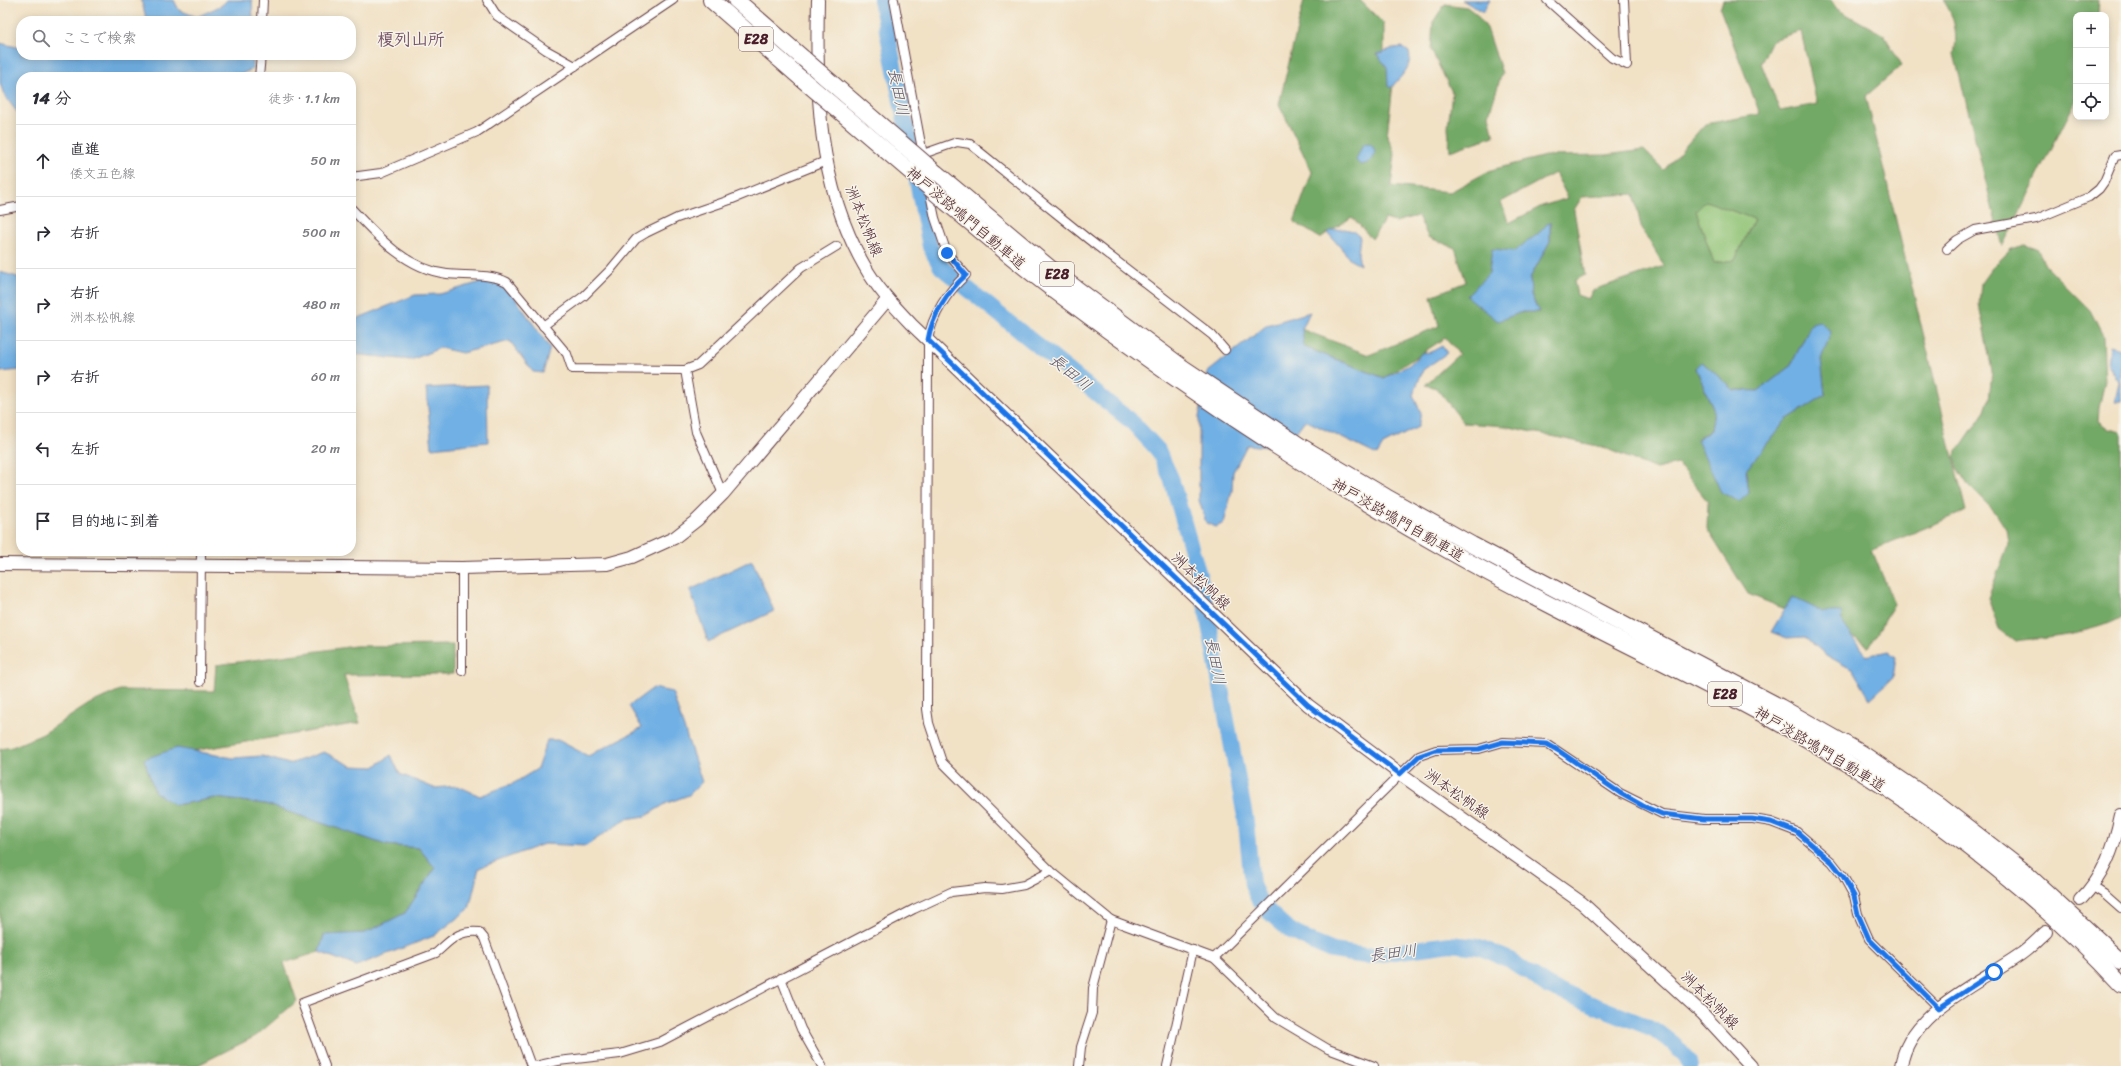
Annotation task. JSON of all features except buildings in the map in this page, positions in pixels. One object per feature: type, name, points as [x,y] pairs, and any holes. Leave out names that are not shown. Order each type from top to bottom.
[{"type":"highway","name":"神戸淡路鳴門自動車道","points":[[711,0],[945,201],[1048,285],[1296,452],[1462,558],[1771,718],[1860,771],[1931,817],[2012,880],[2102,964],[2121,984]]},
{"type":"highway","name":"神戸淡路鳴門自動車道","points":[[736,0],[936,173],[1058,275],[1179,373]]},
{"type":"highway","name":"神戸淡路鳴門自動車道","points":[[1296,452],[1386,497],[1472,545],[1780,707],[1861,754],[1941,807],[2021,869],[2121,962]]},
{"type":"main road","name":"洲本松帆線","points":[[818,0],[817,47],[821,134],[826,161],[837,201],[851,239],[864,266],[888,299],[928,340],[1308,705],[1400,774],[1582,903],[1702,1013],[1751,1066]]},
{"type":"main road","points":[[0,564],[462,568],[607,564],[632,557],[674,538],[697,520],[723,494],[888,299]]},
{"type":"main road","points":[[2080,900],[2093,887],[2106,865],[2116,839],[2121,815]]},
{"type":"main road","points":[[1901,1066],[1906,1047],[1920,1026],[1939,1008],[2020,955],[2046,932]]},
{"type":"street","points":[[262,16],[263,0]]},
{"type":"street","points":[[487,0],[498,16],[546,50],[575,66]]},
{"type":"street","points":[[356,176],[381,173],[477,132],[673,0]]},
{"type":"street","points":[[894,0],[934,218],[947,253],[966,275],[952,288],[930,326],[928,340],[927,710],[929,723],[942,762],[1051,872],[1111,920],[1214,958],[1276,1018],[1328,1049],[1374,1066]]},
{"type":"street","points":[[1547,0],[1612,58],[1627,65],[1624,0]]},
{"type":"street","points":[[259,72],[261,60]]},
{"type":"street","points":[[923,154],[957,142],[970,144],[1088,239],[1212,334],[1225,350]]},
{"type":"street","points":[[1946,249],[1957,240],[1975,230],[2036,219],[2089,197],[2099,189],[2116,156],[2121,155]]},
{"type":"street","points":[[543,326],[584,296],[611,269],[636,239],[646,233],[677,218],[730,200],[826,161]]},
{"type":"street","points":[[0,210],[16,207]]},
{"type":"street","points":[[356,213],[395,252],[422,266],[445,274],[495,278],[507,282],[567,354],[572,369],[685,370],[698,365],[717,349],[801,268],[837,246]]},
{"type":"street","points":[[685,370],[696,432],[723,494]]},
{"type":"street","points":[[200,682],[201,556]]},
{"type":"street","points":[[462,568],[462,671]]},
{"type":"street","points":[[1214,958],[1419,756],[1436,750],[1479,749],[1503,742],[1547,744],[1620,793],[1643,806],[1662,814],[1704,819],[1752,819],[1771,822],[1797,832],[1822,853],[1843,876],[1854,896],[1860,921],[1869,939],[1939,1008]]},
{"type":"street","points":[[534,1066],[636,1051],[660,1042],[914,909],[951,892],[985,888],[1002,889],[1024,885],[1051,872]]},
{"type":"street","points":[[2093,887],[2104,894],[2121,909]]},
{"type":"street","points":[[1079,1066],[1081,1047],[1092,1013],[1093,988],[1111,920]]},
{"type":"street","points":[[325,1066],[302,1003],[436,953],[462,932],[470,931],[479,932],[484,938],[531,1066]]},
{"type":"street","points":[[1167,1066],[1193,950]]},
{"type":"street","points":[[781,978],[801,1030],[822,1066]]},
{"type":"green space","points":[[1304,0],[1360,0],[1384,24],[1384,57],[1394,77],[1387,135],[1395,154],[1391,186],[1450,192],[1491,170],[1545,156],[1606,155],[1644,150],[1664,170],[1705,124],[1760,114],[1720,9],[1723,0],[1831,0],[1837,9],[1884,35],[1902,65],[1866,96],[1966,511],[1872,550],[1894,604],[1869,647],[1792,597],[1785,609],[1748,594],[1707,529],[1708,502],[1678,464],[1656,469],[1602,447],[1505,426],[1464,423],[1436,388],[1425,385],[1459,354],[1445,338],[1384,378],[1304,347],[1301,329],[1369,355],[1439,326],[1431,296],[1466,282],[1455,248],[1428,237],[1418,216],[1395,222],[1385,219],[1372,239],[1352,217],[1320,238],[1294,222],[1312,172],[1279,104]],"holes":[[[1801,31],[1817,104],[1780,111],[1761,63],[1772,40]],[[1555,173],[1568,198],[1542,206],[1509,223],[1501,202]],[[1634,194],[1641,227],[1664,266],[1593,290],[1588,299],[1577,295],[1574,281],[1585,275],[1574,210],[1582,197]],[[1706,201],[1754,219],[1735,260],[1714,263],[1696,211]],[[1550,222],[1550,241],[1530,278],[1531,295],[1539,312],[1522,312],[1468,296],[1489,273],[1538,234]],[[1812,323],[1821,359],[1825,395],[1786,420],[1746,470],[1749,493],[1697,439],[1711,430],[1714,411],[1696,368],[1702,362],[1734,390],[1758,391],[1790,367]]]},
{"type":"green space","points":[[1943,0],[2098,0],[2097,12],[2073,12],[2073,106],[2002,247],[1954,54],[1956,40],[1953,19]]},
{"type":"green space","points":[[1445,4],[1467,7],[1476,14],[1487,28],[1502,73],[1489,115],[1494,136],[1450,151],[1448,127],[1452,92],[1431,50],[1433,22]]},
{"type":"green space","points":[[1706,201],[1754,219],[1735,260],[1714,263],[1696,211]]},
{"type":"green space","points":[[2025,245],[2037,249],[2045,265],[2090,310],[2103,336],[2105,381],[2099,408],[2098,421],[2109,429],[2121,432],[2121,617],[2098,627],[2084,631],[2015,641],[1999,629],[1988,598],[2008,545],[2006,529],[1995,512],[1968,485],[1957,468],[1954,456],[1985,411],[1989,399],[1992,371],[1979,305],[1981,283],[1991,269],[2011,249]]},
{"type":"green space","points":[[453,645],[453,674],[344,675],[360,723],[144,759],[175,805],[215,798],[266,804],[386,845],[419,848],[435,868],[405,913],[365,933],[324,935],[319,952],[284,963],[297,1001],[256,1036],[196,1066],[0,1066],[0,749],[12,747],[43,734],[89,704],[120,690],[214,691],[216,665],[355,646]]},
{"type":"water","points":[[141,0],[174,0],[179,10],[194,16],[146,16]]},
{"type":"water","points":[[227,0],[252,0],[253,16],[199,16],[222,5]]},
{"type":"water","points":[[1462,0],[1490,0],[1483,12]]},
{"type":"water","points":[[0,43],[16,47],[16,60],[253,60],[253,69],[246,72],[16,72],[16,111],[4,95],[0,83]]},
{"type":"water","points":[[1402,47],[1409,52],[1410,57],[1408,67],[1391,88],[1388,86],[1387,67],[1377,54]]},
{"type":"water","points":[[1369,143],[1373,146],[1375,152],[1374,155],[1368,163],[1360,165],[1356,160],[1363,144]]},
{"type":"water","points":[[1550,221],[1550,241],[1530,278],[1531,295],[1539,312],[1522,312],[1498,321],[1467,296],[1489,273],[1492,249],[1514,251],[1538,234]]},
{"type":"water","points":[[1345,229],[1353,231],[1360,237],[1358,254],[1360,265],[1352,261],[1328,233],[1332,230]]},
{"type":"water","points":[[0,272],[16,277],[16,370],[0,372]]},
{"type":"water","points":[[502,279],[550,348],[543,373],[533,372],[510,341],[462,353],[440,348],[411,360],[356,354],[356,319],[415,295],[440,294],[481,282]]},
{"type":"water","points":[[1310,312],[1302,329],[1304,347],[1384,378],[1409,365],[1422,353],[1431,352],[1442,346],[1447,353],[1423,370],[1413,395],[1421,413],[1418,427],[1383,445],[1377,455],[1305,420],[1288,443],[1267,447],[1247,445],[1233,472],[1232,491],[1224,523],[1216,527],[1206,523],[1199,500],[1199,417],[1208,372],[1267,325]]},
{"type":"water","points":[[1819,321],[1831,332],[1821,359],[1825,395],[1786,420],[1746,470],[1749,493],[1739,502],[1721,492],[1697,440],[1711,430],[1714,411],[1696,368],[1702,362],[1734,390],[1758,391],[1790,367],[1812,323]]},
{"type":"water","points":[[2110,346],[2121,349],[2121,402],[2115,402],[2119,381],[2108,365]]},
{"type":"water","points":[[487,385],[488,442],[432,448],[426,388]]},
{"type":"water","points":[[752,560],[774,611],[708,642],[690,590]]},
{"type":"water","points":[[1792,597],[1823,612],[1841,612],[1842,622],[1866,656],[1888,651],[1896,657],[1893,678],[1870,699],[1853,670],[1826,655],[1805,637],[1787,638],[1771,632]]},
{"type":"water","points":[[653,688],[672,692],[702,782],[689,795],[667,803],[646,816],[626,819],[586,846],[544,844],[479,868],[469,909],[434,936],[356,966],[319,952],[324,935],[365,933],[405,913],[435,868],[419,848],[386,845],[266,804],[215,798],[175,805],[155,792],[144,759],[177,748],[233,758],[262,756],[289,764],[324,752],[352,766],[374,767],[391,755],[400,774],[434,788],[458,786],[480,796],[514,783],[537,769],[547,740],[558,740],[588,756],[642,728],[629,706]]},
{"type":"waterway","name":"長田川","points":[[881,0],[930,247],[941,267],[1133,423],[1158,450],[1171,478],[1201,582],[1246,822],[1252,885],[1259,900],[1270,913],[1289,930],[1333,951],[1366,956],[1450,944],[1479,947],[1510,960],[1549,987],[1654,1029],[1674,1044],[1689,1061],[1690,1066]]},
{"type":"district","name":"榎列山所","points":[[411,39]]},
{"type":"route","points":[[947,253],[966,275],[952,288],[930,326],[928,340],[1308,705],[1400,774],[1419,756],[1436,750],[1479,749],[1503,742],[1547,744],[1620,793],[1643,806],[1662,814],[1704,819],[1752,819],[1771,822],[1797,832],[1813,844],[1832,862],[1843,876],[1854,896],[1862,927],[1869,939],[1932,999],[1939,1008],[1964,990],[1994,972]]}]
